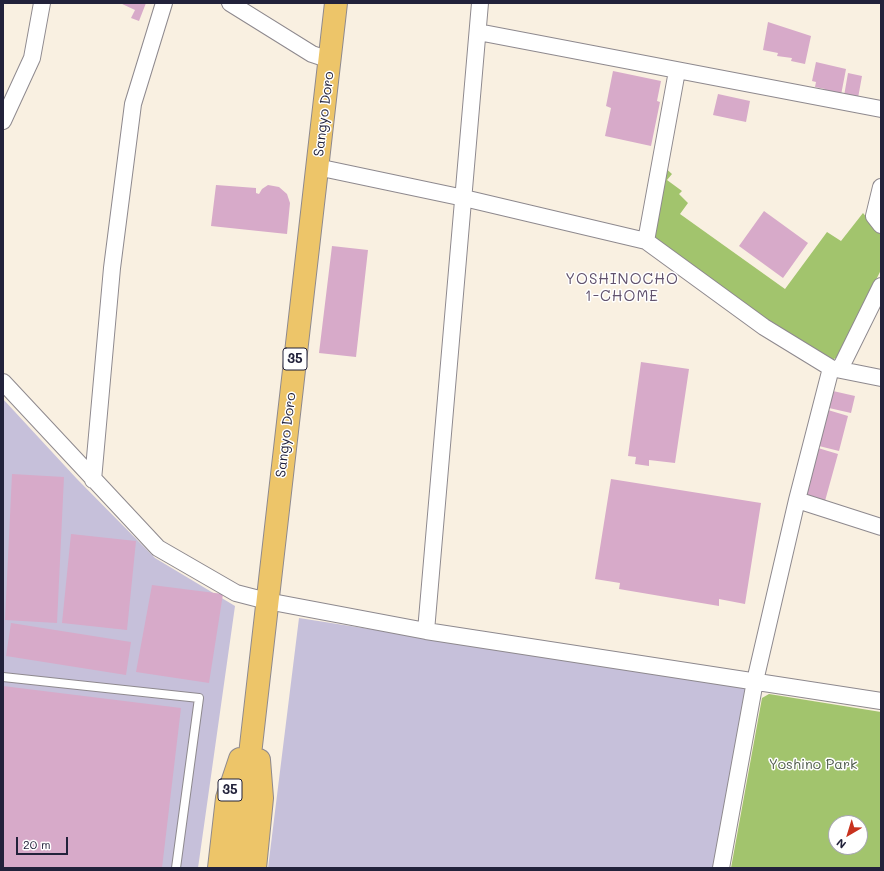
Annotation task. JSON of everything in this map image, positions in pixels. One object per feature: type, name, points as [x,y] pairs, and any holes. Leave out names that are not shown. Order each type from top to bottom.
[{"type":"main road","name":"Sangyo Doro","points":[[237,868],[336,3]]},
{"type":"main road","name":"35","points":[[219,868],[227,798],[254,714]]},
{"type":"main road","name":"35","points":[[254,714],[262,798],[255,868]]},
{"type":"street","points":[[3,121],[32,58],[42,3]]},
{"type":"street","points":[[93,480],[112,268],[133,104],[164,3]]},
{"type":"street","points":[[230,3],[312,54],[330,60]]},
{"type":"street","points":[[426,631],[480,3]]},
{"type":"street","points":[[478,32],[881,109]]},
{"type":"street","points":[[646,240],[677,70]]},
{"type":"street","points":[[317,166],[646,240],[764,327],[836,369],[881,378]]},
{"type":"street","points":[[881,187],[874,216],[881,225]]},
{"type":"street","points":[[721,868],[755,681],[797,500],[836,369],[881,286]]},
{"type":"street","points":[[3,382],[158,548],[236,593],[267,601],[426,631],[881,701]]},
{"type":"street","points":[[797,500],[881,528]]},
{"type":"lane","points":[[3,677],[198,698],[176,868]]},
{"type":"shaded area","points":[[3,399],[77,479],[155,558],[235,606],[198,868],[3,868]]},
{"type":"shaded area","points":[[299,618],[748,688],[714,868],[268,868]]},
{"type":"green space","points":[[662,165],[672,174],[667,180],[682,191],[679,194],[688,203],[680,214],[785,289],[827,232],[841,241],[863,213],[881,235],[881,270],[836,358],[827,362],[649,236]]},
{"type":"green space","name":"Yoshino Park","points":[[769,694],[881,712],[881,868],[731,868],[762,698]]},
{"type":"building","points":[[120,3],[146,3],[139,21],[131,18],[135,10]]},
{"type":"building","points":[[768,22],[811,36],[805,64],[791,61],[792,58],[777,56],[778,53],[763,50]]},
{"type":"building","points":[[816,62],[846,69],[841,95],[824,92],[825,89],[815,87],[816,82],[812,81]]},
{"type":"building","points":[[613,71],[661,81],[657,101],[660,102],[651,146],[605,136],[611,108],[606,106]]},
{"type":"building","points":[[848,73],[862,76],[858,98],[844,96]]},
{"type":"building","points":[[718,94],[750,101],[746,122],[713,115]]},
{"type":"building","points":[[216,185],[256,188],[256,193],[259,194],[262,189],[268,185],[279,187],[287,194],[290,203],[287,234],[211,226]]},
{"type":"building","points":[[764,211],[808,243],[783,278],[739,246]]},
{"type":"building","points":[[332,246],[368,250],[356,357],[319,353]]},
{"type":"building","points":[[641,362],[689,369],[675,463],[649,460],[649,466],[635,464],[636,457],[628,456]]},
{"type":"building","points":[[833,391],[855,396],[851,413],[829,408]]},
{"type":"building","points":[[828,410],[848,416],[839,451],[819,446]]},
{"type":"building","points":[[818,448],[838,454],[825,501],[804,495]]},
{"type":"building","points":[[12,474],[64,477],[57,623],[5,620]]},
{"type":"building","points":[[611,479],[761,503],[745,604],[719,599],[719,606],[619,589],[620,583],[595,579]]},
{"type":"building","points":[[71,534],[136,541],[127,630],[62,623]]},
{"type":"building","points":[[152,585],[223,594],[209,683],[136,672]]},
{"type":"building","points":[[11,623],[131,642],[126,675],[6,656]]},
{"type":"building","points":[[3,686],[181,708],[162,868],[3,868]]},
{"type":"district","name":"YOSHINOCHO 1-CHOME","points":[[622,288]]}]
